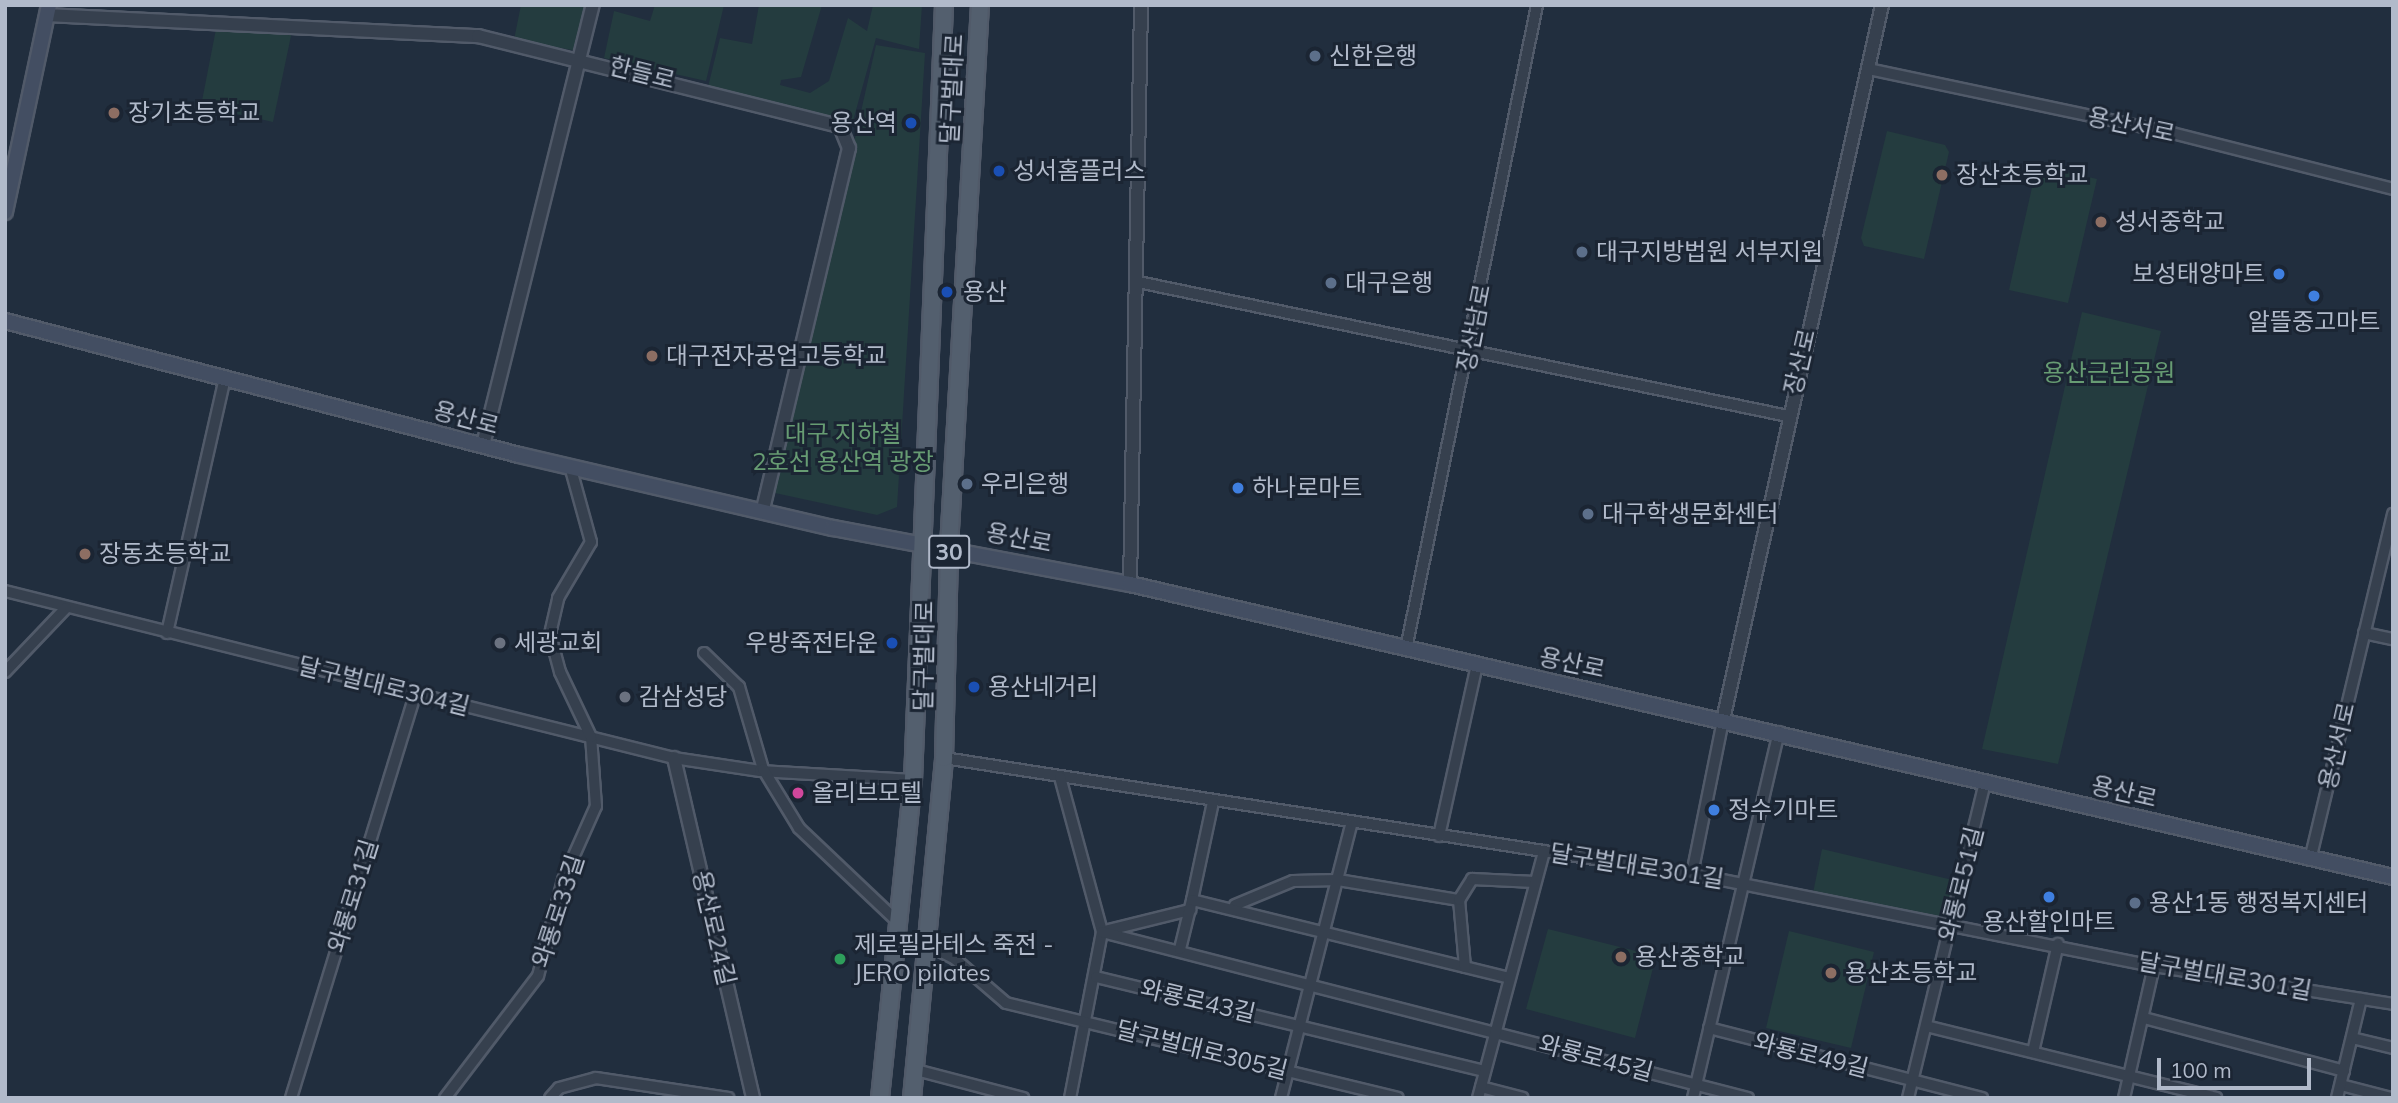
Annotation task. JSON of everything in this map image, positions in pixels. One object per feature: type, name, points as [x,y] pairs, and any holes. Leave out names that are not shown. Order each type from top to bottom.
[{"type":"main road","name":"달구벌대로","points":[[880,1098],[913,780],[920,542],[944,5]]},
{"type":"main road","name":"달구벌대로","points":[[912,1098],[930,946],[944,758],[949,547],[980,5]]},
{"type":"main road","points":[[5,212],[12,150],[48,10]]},
{"type":"main road","name":"용산로","points":[[5,321],[483,445],[763,508],[833,528],[949,547],[1130,584],[1779,732],[2310,860],[2393,877]]},
{"type":"street","points":[[483,445],[593,5]]},
{"type":"street","points":[[1130,584],[1138,282],[1141,5]]},
{"type":"street","name":"장산남로","points":[[1406,649],[1469,350],[1537,5]]},
{"type":"street","name":"장산로","points":[[1723,720],[1788,416],[1882,5]]},
{"type":"street","name":"한들로","points":[[48,10],[478,36],[580,58],[845,131],[849,148],[763,508]]},
{"type":"street","name":"용산서로","points":[[1868,69],[2172,133],[2393,189]]},
{"type":"street","points":[[1138,282],[1788,416]]},
{"type":"street","points":[[167,633],[225,378]]},
{"type":"street","name":"와룡로33길","points":[[445,1098],[538,976],[563,880],[596,806],[592,737],[560,672],[550,634],[558,598],[591,542],[570,466]]},
{"type":"street","name":"용산서로","points":[[2310,860],[2393,514]]},
{"type":"street","name":"달구벌대로304길","points":[[5,591],[674,758],[764,772]]},
{"type":"street","points":[[5,672],[66,608]]},
{"type":"street","points":[[2364,633],[2393,639]]},
{"type":"street","points":[[704,653],[738,687],[764,772],[799,828],[900,924]]},
{"type":"street","points":[[1438,836],[1477,665]]},
{"type":"street","name":"와룡로31길","points":[[290,1098],[415,694]]},
{"type":"street","points":[[1692,874],[1723,720]]},
{"type":"street","points":[[1693,1098],[1779,732]]},
{"type":"street","name":"용산로24길","points":[[674,758],[753,1098]]},
{"type":"street","name":"달구벌대로301길","points":[[944,758],[1351,825],[1692,874],[1952,921],[2154,965],[2393,1004]]},
{"type":"street","points":[[764,772],[913,780]]},
{"type":"street","points":[[1060,777],[1102,932],[1088,1022]]},
{"type":"street","name":"와룡로51길","points":[[1908,1098],[1985,782]]},
{"type":"street","points":[[1191,905],[1213,802]]},
{"type":"street","points":[[1281,1098],[1351,825]]},
{"type":"street","points":[[1523,1098],[1479,1093],[1544,851]]},
{"type":"street","points":[[1465,967],[1459,900],[1472,879],[1535,882]]},
{"type":"street","points":[[1232,906],[1293,881],[1338,880],[1459,900]]},
{"type":"street","points":[[1102,932],[1191,905],[1232,906],[1509,978]]},
{"type":"street","name":"와룡로43길","points":[[1180,949],[1191,905]]},
{"type":"street","name":"와룡로43길","points":[[1102,932],[1311,982],[1496,1032]]},
{"type":"street","points":[[2033,1052],[2058,944]]},
{"type":"street","name":"달구벌대로305길","points":[[930,946],[956,958],[1006,1003],[1398,1098]]},
{"type":"street","points":[[2124,1098],[2154,965]]},
{"type":"street","name":"와룡로43길","points":[[1096,976],[1485,1071]]},
{"type":"street","points":[[2337,1098],[2361,999]]},
{"type":"street","points":[[2144,1018],[2344,1070]]},
{"type":"street","name":"달구벌대로305길","points":[[1070,1098],[1088,1022]]},
{"type":"street","points":[[1926,1026],[2216,1098]]},
{"type":"street","name":"와룡로49길","points":[[1709,1028],[1912,1081]]},
{"type":"street","name":"와룡로45길","points":[[1496,1032],[1696,1085]]},
{"type":"street","points":[[2352,1038],[2393,1048]]},
{"type":"street","points":[[916,1070],[1023,1098]]},
{"type":"street","points":[[550,1098],[559,1088],[596,1079],[728,1098]]},
{"type":"street","points":[[1912,1081],[1982,1098]]},
{"type":"street","points":[[1696,1085],[1748,1098]]},
{"type":"street","points":[[2340,1085],[2391,1098]]},
{"type":"green space","points":[[521,5],[590,5],[578,51],[514,40]]},
{"type":"green space","points":[[655,5],[724,5],[706,81],[604,58],[614,11],[650,21]]},
{"type":"green space","points":[[759,5],[822,5],[801,77],[781,80],[780,85],[810,93],[829,81],[848,18],[867,31],[873,5],[922,5],[919,49],[876,38],[853,121],[708,87],[720,38],[752,44]]},
{"type":"green space","points":[[216,29],[292,31],[273,122],[201,106]]},
{"type":"green space","name":"대구 지하철 2호선 용산역 광장","points":[[876,45],[925,53],[897,507],[877,515],[775,493]]},
{"type":"green space","points":[[1887,131],[1945,145],[1949,152],[1924,259],[1864,246],[1861,238]]},
{"type":"green space","points":[[2037,165],[2097,179],[2068,303],[2009,290]]},
{"type":"green space","name":"용산근린공원","points":[[2082,312],[2161,331],[2058,764],[1982,749]]},
{"type":"green space","points":[[1822,849],[1961,882],[1950,918],[1813,893]]},
{"type":"green space","points":[[1548,929],[1656,956],[1635,1038],[1526,1009]]},
{"type":"green space","points":[[1789,931],[1874,952],[1851,1048],[1766,1028]]},
{"type":"place","name":"신한은행","points":[[1315,56]]},
{"type":"place","name":"장기초등학교","points":[[114,113]]},
{"type":"place","name":"용산역","points":[[911,123]]},
{"type":"place","name":"성서홈플러스","points":[[999,171]]},
{"type":"place","name":"장산초등학교","points":[[1942,175]]},
{"type":"place","name":"성서중학교","points":[[2101,222]]},
{"type":"place","name":"대구지방법원 서부지원","points":[[1582,252]]},
{"type":"place","name":"보성태양마트","points":[[2279,274]]},
{"type":"place","name":"대구은행","points":[[1331,283]]},
{"type":"place","name":"용산","points":[[947,292]]},
{"type":"place","name":"알뜰중고마트","points":[[2314,296]]},
{"type":"place","name":"대구전자공업고등학교","points":[[652,356]]},
{"type":"place","name":"우리은행","points":[[967,484]]},
{"type":"place","name":"하나로마트","points":[[1238,488]]},
{"type":"place","name":"대구학생문화센터","points":[[1588,514]]},
{"type":"place","name":"장동초등학교","points":[[85,554]]},
{"type":"place","name":"세광교회","points":[[500,643]]},
{"type":"place","name":"우방죽전타운","points":[[892,643]]},
{"type":"place","name":"용산네거리","points":[[974,687]]},
{"type":"place","name":"감삼성당","points":[[625,697]]},
{"type":"place","name":"올리브모텔","points":[[798,793]]},
{"type":"place","name":"정수기마트","points":[[1714,810]]},
{"type":"place","name":"용산할인마트","points":[[2049,897]]},
{"type":"place","name":"용산1동 행정복지센터","points":[[2135,903]]},
{"type":"place","name":"용산중학교","points":[[1621,957]]},
{"type":"place","name":"제로필라테스 죽전 - JERO pilates","points":[[840,959]]},
{"type":"place","name":"용산초등학교","points":[[1831,973]]}]
